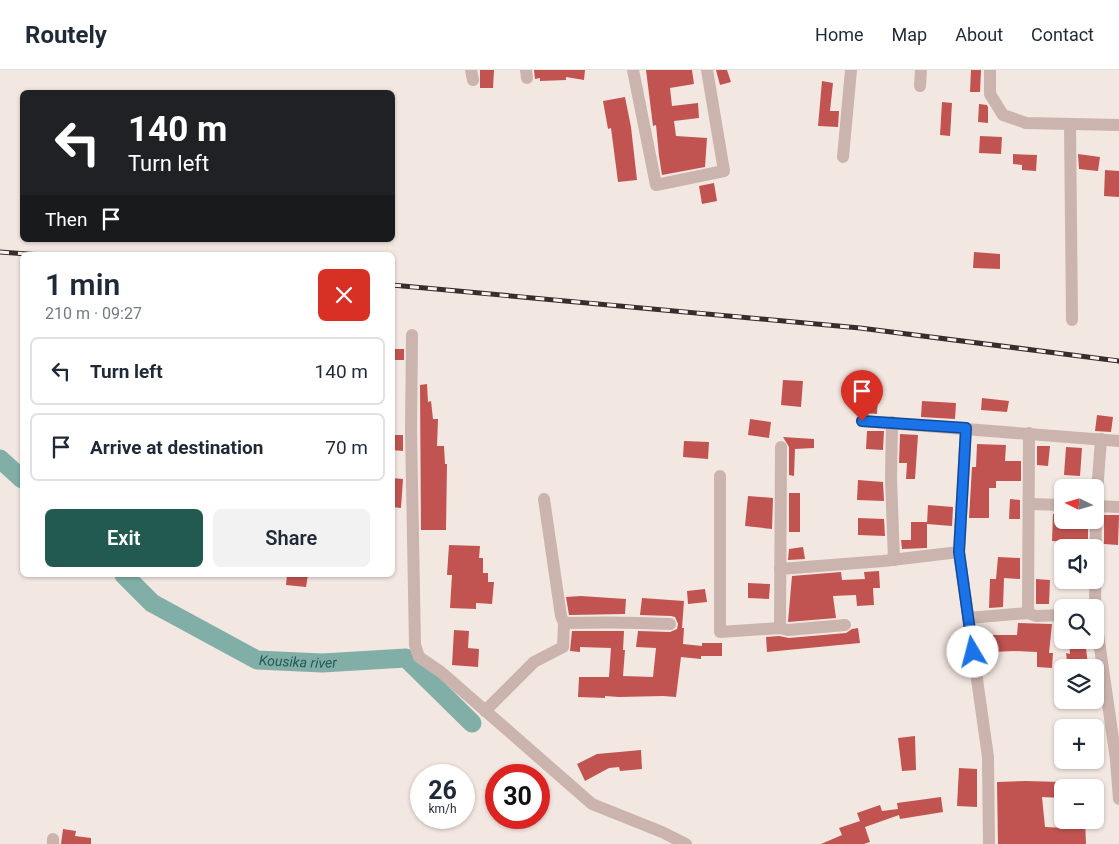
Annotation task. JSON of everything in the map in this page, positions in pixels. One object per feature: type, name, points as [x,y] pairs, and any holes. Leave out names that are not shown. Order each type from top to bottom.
[{"type":"street","points":[[633,70],[656,185],[724,170],[707,70]]},
{"type":"street","points":[[843,157],[851,70]]},
{"type":"street","points":[[920,86],[921,70]]},
{"type":"street","points":[[990,70],[990,94],[1003,115],[1026,123],[1119,125]]},
{"type":"street","points":[[1070,124],[1072,320]]},
{"type":"street","points":[[412,335],[411,430],[415,645],[419,657],[441,672],[592,804],[662,832],[686,844]]},
{"type":"street","points":[[862,421],[1119,441]]},
{"type":"street","points":[[892,422],[891,479],[894,560]]},
{"type":"street","points":[[966,428],[959,552],[988,757],[989,844]]},
{"type":"street","points":[[1028,613],[1029,433]]},
{"type":"street","points":[[1098,479],[1101,439]]},
{"type":"street","points":[[780,628],[781,447]]},
{"type":"street","points":[[720,476],[720,632],[780,628],[788,630],[844,625]]},
{"type":"street","points":[[485,711],[534,662],[563,647],[564,623],[561,616],[544,499]]},
{"type":"street","points":[[1030,504],[1054,505]]},
{"type":"street","points":[[1104,506],[1119,507]]},
{"type":"street","points":[[1095,599],[1096,529]]},
{"type":"street","points":[[780,569],[894,560],[959,552]]},
{"type":"street","points":[[968,618],[1028,613],[1036,616],[1054,615]]},
{"type":"street","points":[[564,623],[615,621],[624,624],[634,622],[670,624]]},
{"type":"street","points":[[1100,649],[1116,760],[1119,799]]},
{"type":"building","points":[[480,70],[494,70],[493,88],[480,88]]},
{"type":"building","points":[[534,70],[585,70],[584,80],[566,77],[566,80],[540,81],[540,78],[535,79]]},
{"type":"building","points":[[646,70],[692,70],[694,84],[670,88],[672,106],[698,103],[699,118],[674,121],[676,136],[707,138],[705,167],[662,175],[656,125],[653,126]]},
{"type":"building","points":[[716,70],[727,70],[731,82],[720,85]]},
{"type":"building","points":[[971,70],[981,70],[980,92],[970,92]]},
{"type":"building","points":[[822,81],[833,83],[830,111],[839,111],[838,127],[818,126]]},
{"type":"building","points":[[625,97],[631,127],[637,180],[618,182],[611,128],[608,129],[603,101]]},
{"type":"building","points":[[942,102],[952,103],[950,136],[940,135]]},
{"type":"building","points":[[979,104],[987,105],[988,107],[988,123],[978,122]]},
{"type":"building","points":[[980,136],[1002,137],[1001,154],[979,153]]},
{"type":"building","points":[[1013,154],[1037,155],[1036,171],[1022,170],[1022,165],[1013,164]]},
{"type":"building","points":[[1078,154],[1100,157],[1098,171],[1079,169]]},
{"type":"building","points":[[1105,170],[1119,171],[1119,197],[1104,196]]},
{"type":"building","points":[[714,183],[717,201],[702,204],[699,186]]},
{"type":"building","points":[[974,252],[1000,254],[1000,269],[973,268]]},
{"type":"building","points":[[395,349],[404,349],[404,360],[395,360]]},
{"type":"building","points":[[783,380],[803,381],[801,407],[781,405]]},
{"type":"building","points":[[427,384],[428,402],[431,401],[433,419],[438,419],[437,446],[444,446],[445,464],[447,464],[446,530],[421,530],[420,385]]},
{"type":"building","points":[[866,395],[878,395],[877,414],[864,413]]},
{"type":"building","points":[[982,398],[1009,401],[1007,412],[981,410]]},
{"type":"building","points":[[922,401],[956,403],[955,419],[921,417]]},
{"type":"building","points":[[1097,415],[1113,417],[1111,432],[1095,431]]},
{"type":"building","points":[[750,419],[771,422],[769,438],[748,435]]},
{"type":"building","points":[[867,431],[884,431],[883,450],[866,449]]},
{"type":"building","points":[[900,434],[918,435],[915,479],[906,479],[907,463],[899,463]]},
{"type":"building","points":[[395,435],[403,435],[403,451],[395,450]]},
{"type":"building","points":[[783,437],[814,439],[814,448],[795,449],[794,476],[789,475],[789,447]]},
{"type":"building","points":[[684,441],[709,442],[708,459],[683,457]]},
{"type":"building","points":[[977,444],[1006,445],[1005,461],[1021,461],[1021,481],[996,481],[996,488],[989,488],[989,518],[969,518],[972,467],[976,467]]},
{"type":"building","points":[[1037,446],[1050,446],[1048,466],[1037,465]]},
{"type":"building","points":[[1066,447],[1082,448],[1080,476],[1064,475]]},
{"type":"building","points":[[395,478],[403,479],[401,508],[395,507]]},
{"type":"building","points":[[858,480],[883,482],[884,501],[857,500]]},
{"type":"building","points":[[789,493],[800,493],[800,532],[789,532]]},
{"type":"building","points":[[748,496],[773,498],[772,529],[745,526]]},
{"type":"building","points":[[1010,499],[1020,500],[1020,519],[1009,519]]},
{"type":"building","points":[[928,505],[953,507],[952,526],[927,524]]},
{"type":"building","points":[[1053,514],[1054,529],[1088,529],[1088,539],[1054,539],[1052,541]]},
{"type":"building","points":[[1104,515],[1119,515],[1118,545],[1104,544]]},
{"type":"building","points":[[858,518],[884,519],[885,536],[858,535]]},
{"type":"building","points":[[911,522],[927,522],[927,548],[902,549],[901,540],[911,540]]},
{"type":"building","points":[[449,545],[480,546],[479,558],[483,558],[483,573],[488,573],[488,582],[494,582],[492,604],[476,603],[476,609],[450,608],[452,575],[447,575]]},
{"type":"building","points":[[803,547],[805,559],[788,560],[789,549]]},
{"type":"building","points":[[998,557],[1020,558],[1020,579],[1004,578],[1003,607],[989,608],[990,579],[996,579]]},
{"type":"building","points":[[879,571],[880,588],[873,588],[874,605],[857,606],[856,595],[833,596],[836,618],[788,622],[792,576],[841,572],[842,580],[865,579],[864,572]]},
{"type":"building","points":[[287,577],[308,577],[306,587],[286,585]]},
{"type":"building","points":[[1036,579],[1050,580],[1049,604],[1036,604]]},
{"type":"building","points":[[748,583],[770,584],[769,599],[748,598]]},
{"type":"building","points":[[705,589],[707,602],[688,604],[687,591]]},
{"type":"building","points":[[566,597],[626,599],[625,614],[569,615]]},
{"type":"building","points":[[642,598],[684,601],[683,644],[702,646],[702,643],[722,643],[722,656],[701,656],[701,659],[681,657],[676,697],[578,697],[579,677],[609,677],[611,648],[580,647],[580,652],[570,651],[572,631],[624,631],[623,676],[653,677],[656,648],[636,647],[638,631],[670,632],[677,629],[678,624],[675,617],[671,616],[640,615]]},
{"type":"building","points":[[1018,623],[1052,624],[1049,653],[1053,653],[1052,668],[1037,667],[1037,652],[992,652],[992,635],[1017,635]]},
{"type":"building","points":[[858,628],[860,643],[767,652],[766,637],[779,636],[789,638],[846,633]]},
{"type":"building","points":[[454,630],[469,631],[468,648],[479,649],[478,667],[452,665]]},
{"type":"building","points":[[1070,649],[1086,649],[1087,659],[1067,659],[1066,653],[1070,654]]},
{"type":"building","points":[[915,736],[916,770],[902,771],[898,738]]},
{"type":"building","points":[[641,750],[642,769],[620,771],[619,767],[609,768],[585,781],[577,764],[597,754]]},
{"type":"building","points":[[959,768],[977,769],[977,807],[957,806]]},
{"type":"building","points":[[997,782],[1054,782],[1054,798],[1042,797],[1045,827],[1054,827],[1054,829],[1085,829],[1086,844],[998,844]]},
{"type":"building","points":[[941,797],[943,812],[900,819],[899,815],[865,827],[870,842],[864,844],[821,844],[842,835],[839,828],[860,821],[857,813],[880,805],[882,811],[898,809],[897,803]]},
{"type":"building","points":[[63,829],[76,831],[75,836],[91,838],[91,844],[61,844]]},
{"type":"waterway","name":"Kousika river","points":[[0,459],[20,477]]},
{"type":"waterway","name":"Kousika river","points":[[126,577],[152,603],[257,660],[322,663],[406,658],[472,723]]},
{"type":"railway","points":[[0,252],[20,253]]},
{"type":"railway","points":[[395,285],[860,328],[1119,361]]},
{"type":"route","points":[[862,421],[966,428],[959,552],[973,652]]}]
